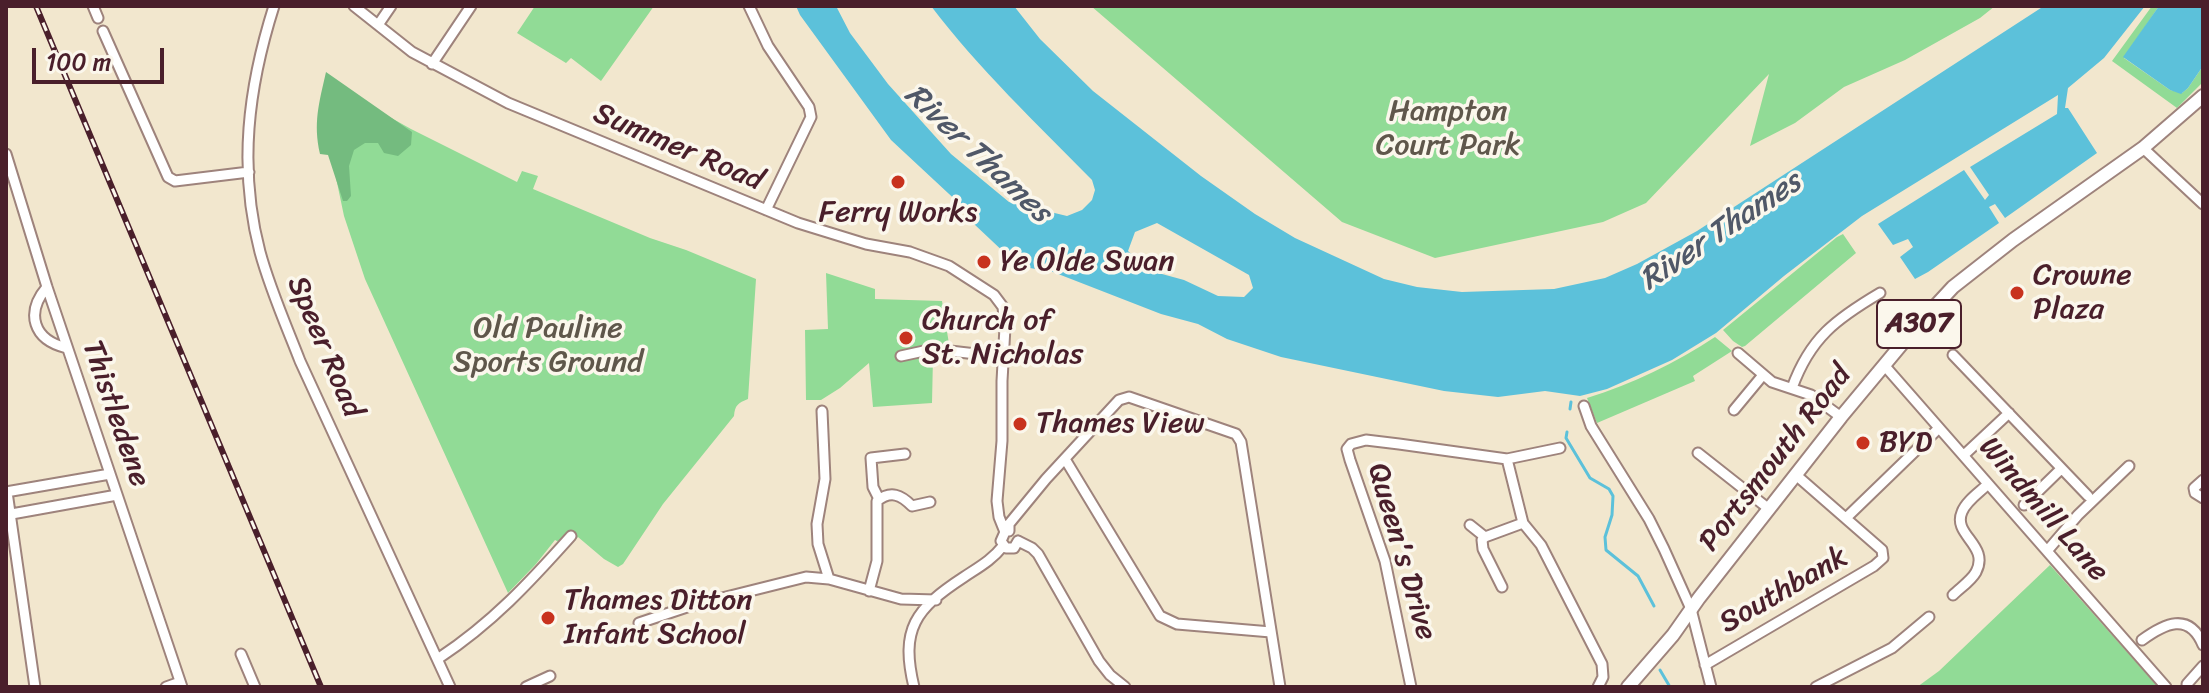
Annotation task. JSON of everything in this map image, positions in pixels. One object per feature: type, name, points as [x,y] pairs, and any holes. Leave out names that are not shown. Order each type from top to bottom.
[{"type":"main road","name":"Portsmouth Road","points":[[1628,687],[1673,635],[1841,417],[1933,309],[1974,269],[2143,148],[2203,96]]},
{"type":"street","points":[[93,6],[98,18]]},
{"type":"street","name":"Speer Road","points":[[274,6],[250,104],[247,145],[260,254],[300,361],[450,687]]},
{"type":"street","name":"Summer Road","points":[[354,6],[412,52],[508,103],[806,226],[866,244],[910,252],[949,266],[967,276],[1003,307],[1002,357]]},
{"type":"street","points":[[378,25],[391,6]]},
{"type":"street","points":[[432,64],[471,6]]},
{"type":"street","points":[[749,6],[768,46],[809,107],[811,117],[766,210]]},
{"type":"street","points":[[103,31],[168,177],[175,181],[249,172]]},
{"type":"street","points":[[2143,148],[2203,204]]},
{"type":"street","name":"Thistledene","points":[[6,154],[67,348],[181,684]]},
{"type":"street","points":[[47,287],[39,296],[35,321],[46,340],[67,348]]},
{"type":"street","points":[[1792,388],[1800,365],[1821,337],[1845,314],[1880,293]]},
{"type":"street","points":[[901,356],[933,349],[1002,357],[1002,441],[997,501],[999,517],[1007,532]]},
{"type":"street","points":[[1738,353],[1772,382],[1811,395],[1841,417]]},
{"type":"street","points":[[1953,355],[2088,496]]},
{"type":"street","name":"Windmill Lane","points":[[1884,365],[2166,687]]},
{"type":"street","points":[[1734,410],[1763,375]]},
{"type":"street","points":[[1003,546],[1001,539],[1009,524],[1119,400],[1125,398],[1232,432],[1241,442],[1280,687]]},
{"type":"street","points":[[1584,406],[1591,426],[1659,538],[1691,609],[1711,687]]},
{"type":"street","points":[[822,411],[825,479],[817,524],[818,544],[829,579]]},
{"type":"street","points":[[1964,455],[2009,413]]},
{"type":"street","points":[[1796,475],[1846,518],[1939,428]]},
{"type":"street","name":"Queen's Drive","points":[[1411,687],[1388,573],[1347,449],[1351,444],[1366,440],[1507,459]]},
{"type":"street","points":[[1560,448],[1507,459],[1523,523],[1541,545],[1602,664],[1603,677],[1598,687]]},
{"type":"street","points":[[1698,453],[1769,509]]},
{"type":"street","points":[[869,591],[877,561],[876,509],[879,499],[873,487],[871,458],[905,454]]},
{"type":"street","points":[[1065,459],[1160,616],[1177,624],[1271,632]]},
{"type":"street","points":[[2047,551],[2078,515],[2129,466]]},
{"type":"street","points":[[2024,505],[2061,469]]},
{"type":"street","points":[[35,687],[6,492],[110,474]]},
{"type":"street","points":[[2203,480],[2194,488],[2195,493],[2203,498]]},
{"type":"street","points":[[1953,595],[1975,575],[1979,564],[1979,552],[1960,523],[1961,512],[1988,484]]},
{"type":"street","points":[[879,499],[897,494],[912,506],[930,502]]},
{"type":"street","points":[[8,514],[117,495]]},
{"type":"street","name":"Southbank","points":[[1705,665],[1881,560],[1882,550],[1846,518]]},
{"type":"street","points":[[1502,587],[1483,549],[1482,540],[1523,523]]},
{"type":"street","points":[[1470,525],[1485,537]]},
{"type":"street","points":[[1007,532],[1015,533],[1018,541],[1038,554],[1099,661],[1123,686]]},
{"type":"street","points":[[439,658],[494,618],[571,536]]},
{"type":"street","points":[[1003,546],[1014,548],[1018,541]]},
{"type":"street","points":[[914,687],[908,658],[914,621],[965,576],[983,567],[1003,546]]},
{"type":"street","points":[[639,623],[690,606],[806,577],[829,579],[901,599],[936,600]]},
{"type":"street","points":[[901,599],[914,621]]},
{"type":"street","points":[[1816,687],[1892,648],[1929,617]]},
{"type":"street","points":[[2142,640],[2168,624],[2177,623],[2199,628],[2203,645]]},
{"type":"street","points":[[241,654],[255,687]]},
{"type":"street","points":[[2187,684],[2203,666]]},
{"type":"street","points":[[526,687],[544,681]]},
{"type":"street","points":[[166,687],[181,684]]},
{"type":"green space","points":[[535,6],[654,6],[601,81],[571,58],[566,63],[517,33]]},
{"type":"green space","name":"Hampton Court Park","points":[[1091,6],[1995,6],[1980,18],[1905,60],[1844,87],[1795,123],[1750,146],[1769,74],[1646,203],[1603,222],[1435,258],[1342,222]]},
{"type":"green space","points":[[2152,6],[2159,6],[2124,58],[2170,90],[2182,93],[2203,66],[2203,82],[2177,108],[2112,61]]},
{"type":"green space","points":[[326,72],[412,132],[411,145],[398,156],[384,153],[378,143],[365,143],[354,150],[349,166],[351,196],[347,201],[343,201],[328,155],[320,154],[318,143],[318,113]]},
{"type":"green space","name":"Old Pauline Sports Ground","points":[[370,106],[517,182],[522,171],[538,176],[533,189],[756,279],[748,399],[738,405],[734,416],[663,504],[618,567],[578,537],[569,547],[555,540],[508,593],[365,279],[344,216],[335,173]]},
{"type":"green space","points":[[1843,234],[1856,253],[1745,346],[1733,341],[1723,330],[1837,237]]},
{"type":"green space","points":[[826,273],[875,289],[875,299],[942,301],[951,356],[933,357],[932,403],[873,407],[869,363],[821,400],[806,400],[805,330],[828,329]]},
{"type":"green space","points":[[1715,337],[1732,351],[1693,376],[1695,381],[1597,423],[1587,398],[1653,372]]},
{"type":"green space","points":[[2050,565],[2158,687],[1917,687],[1939,671]]},
{"type":"water","name":"River Thames","points":[[796,6],[836,6],[850,33],[888,84],[951,154],[1009,202],[1067,216],[1082,210],[1092,200],[1095,190],[1092,180],[989,74],[931,6],[1014,6],[1040,39],[1093,91],[1255,214],[1295,238],[1384,279],[1417,287],[1462,292],[1554,289],[1605,278],[1697,231],[2044,6],[2145,6],[2104,58],[2068,88],[2065,108],[2068,108],[2097,153],[2005,218],[1995,204],[1989,207],[1999,223],[1928,272],[1915,279],[1900,257],[1913,247],[1908,239],[1893,245],[1878,224],[1964,170],[1985,200],[1989,195],[1970,167],[2057,114],[2058,95],[1862,216],[1716,333],[1672,360],[1607,389],[1580,396],[1545,391],[1498,397],[1444,391],[1281,357],[1053,272],[1030,268],[1008,256],[974,224],[977,220],[891,140]],"holes":[[[1157,223],[1249,275],[1253,288],[1244,297],[1218,296],[1184,280],[1151,271],[1128,251],[1135,232]]]},
{"type":"water","points":[[2159,6],[2203,6],[2203,66],[2181,94],[2170,90],[2123,57]]},
{"type":"waterway","points":[[1570,409],[1571,402]]},
{"type":"waterway","points":[[1567,432],[1566,438],[1590,478],[1609,489],[1613,496],[1612,515],[1605,537],[1606,550],[1638,576],[1654,606]]},
{"type":"waterway","points":[[1660,670],[1670,687]]},
{"type":"railway","points":[[36,6],[321,687]]},
{"type":"place","name":"Ferry Works","points":[[898,182]]},
{"type":"place","name":"Ye Olde Swan","points":[[984,262]]},
{"type":"place","name":"Crowne Plaza","points":[[2017,293]]},
{"type":"place","name":"Church of St. Nicholas","points":[[906,338]]},
{"type":"place","name":"Thames View","points":[[1020,424]]},
{"type":"place","name":"BYD","points":[[1863,443]]},
{"type":"place","name":"Thames Ditton Infant School","points":[[548,618]]}]
